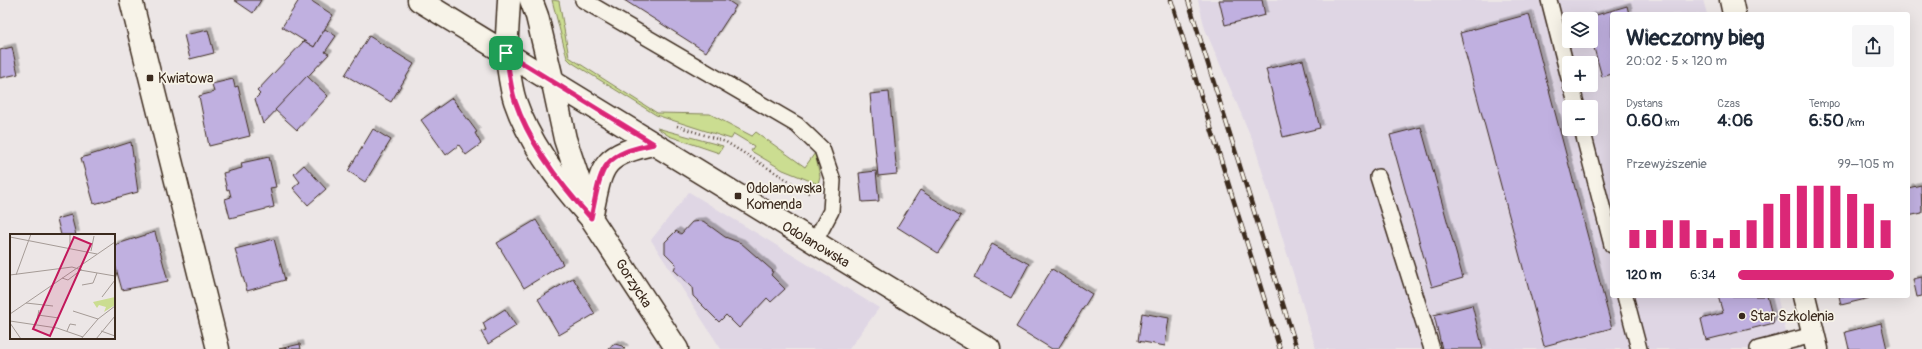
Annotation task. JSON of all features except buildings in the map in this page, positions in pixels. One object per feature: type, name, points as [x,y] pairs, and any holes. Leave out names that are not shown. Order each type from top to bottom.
[{"type":"street","points":[[131,0],[216,348]]},
{"type":"street","name":"Odolanowska","points":[[419,0],[989,349]]},
{"type":"street","name":"Gorzycka","points":[[509,0],[506,53],[514,100],[529,132],[539,151],[575,200],[591,218],[677,349]]},
{"type":"street","name":"Gorzycka","points":[[531,0],[537,16],[565,139],[591,218]]},
{"type":"street","points":[[1731,0],[1734,12]]},
{"type":"street","points":[[591,218],[604,166],[617,155],[654,144]]},
{"type":"street","points":[[1804,298],[1815,342]]},
{"type":"lane","points":[[583,0],[797,125],[822,149],[833,181],[831,210],[814,243]]},
{"type":"lane","points":[[1549,0],[1563,56]]},
{"type":"lane","points":[[1584,136],[1610,237]]},
{"type":"lane","points":[[1378,177],[1432,349]]},
{"type":"lane","points":[[1626,298],[1639,349]]},
{"type":"lane","points":[[1758,349],[1815,342]]},
{"type":"path","points":[[676,126],[726,142],[800,187],[831,210]]},
{"type":"shaded area","points":[[1198,0],[1703,0],[1706,12],[1610,12],[1610,298],[1777,298],[1790,349],[1316,349],[1254,144],[1205,29]]},
{"type":"shaded area","points":[[689,192],[879,308],[849,349],[721,349],[651,240]]},
{"type":"green space","points":[[552,0],[559,1],[569,57],[657,113],[710,114],[752,136],[756,132],[805,167],[815,153],[820,176],[818,184],[783,170],[751,151],[754,146],[734,134],[731,139],[656,115],[571,62],[567,58]]},
{"type":"green space","points":[[657,128],[723,146],[719,153],[669,136]]},
{"type":"railway","points":[[1171,0],[1280,349]]},
{"type":"railway","points":[[1188,0],[1297,349]]},
{"type":"place","name":"Kwiatowa","points":[[150,78]]},
{"type":"place","name":"Odolanowska Komenda","points":[[738,196]]},
{"type":"place","name":"Star Szkolenia","points":[[1742,316]]},
{"type":"route","points":[[506,53],[654,144],[617,155],[604,166],[598,185],[591,218],[575,200],[539,151],[525,126],[514,100],[506,53]]}]
